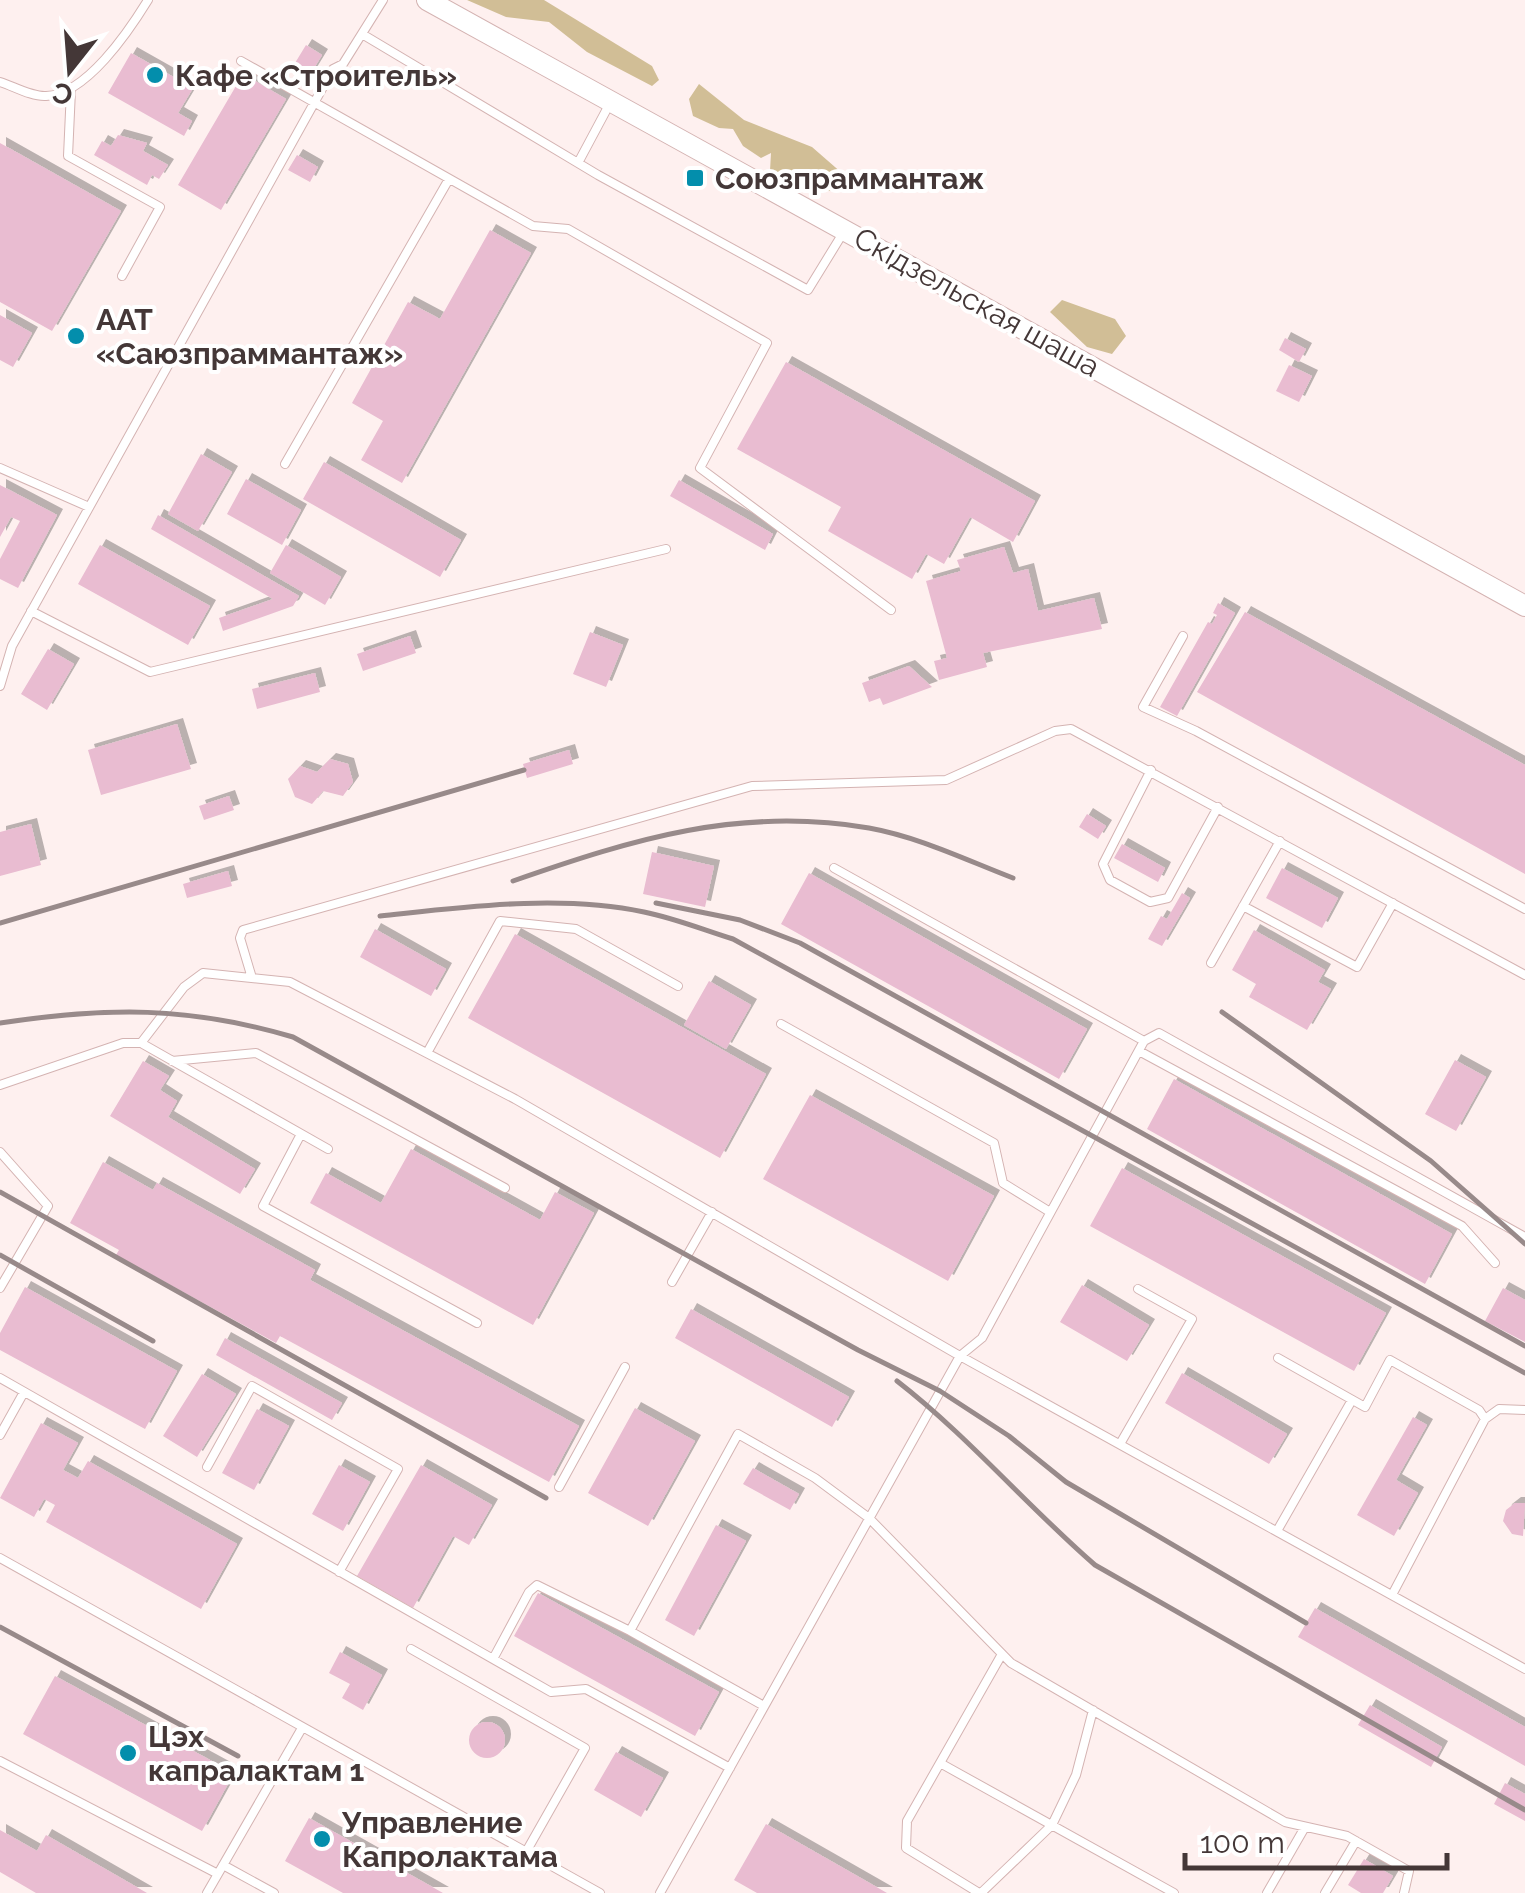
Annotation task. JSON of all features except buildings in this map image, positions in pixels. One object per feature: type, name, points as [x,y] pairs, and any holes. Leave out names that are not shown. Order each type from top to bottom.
[{"type":"street","name":"Скідзельская шаша","points":[[428,0],[1525,606]]},
{"type":"lane","points":[[0,82],[44,96],[71,90],[125,38],[148,0]]},
{"type":"lane","points":[[0,686],[12,646],[333,68],[343,64],[383,0]]},
{"type":"lane","points":[[362,34],[578,163],[808,290],[845,230]]},
{"type":"lane","points":[[241,61],[533,226],[568,229],[767,343],[700,468],[891,610]]},
{"type":"lane","points":[[71,90],[68,156],[160,207],[122,276]]},
{"type":"lane","points":[[578,163],[611,101]]},
{"type":"lane","points":[[286,464],[449,179]]},
{"type":"lane","points":[[0,468],[89,507]]},
{"type":"lane","points":[[31,611],[150,672],[666,549]]},
{"type":"lane","points":[[1183,636],[1143,706],[1525,909]]},
{"type":"lane","points":[[252,978],[240,938],[243,930],[752,786],[946,780],[1054,731],[1071,730],[1525,976]]},
{"type":"lane","points":[[1151,770],[1103,864],[1110,880],[1150,902],[1168,898],[1218,807]]},
{"type":"lane","points":[[1212,962],[1280,841]]},
{"type":"lane","points":[[834,868],[1144,1041]]},
{"type":"lane","points":[[1244,906],[1357,967],[1392,902]]},
{"type":"lane","points":[[427,1052],[500,921],[576,929],[678,986]]},
{"type":"lane","points":[[141,1043],[184,987],[203,974],[290,982],[427,1052],[960,1356],[1525,1669]]},
{"type":"lane","points":[[781,1024],[994,1143],[1003,1183],[1050,1212]]},
{"type":"lane","points":[[660,1893],[960,1356],[982,1338],[1144,1041],[1159,1033],[1525,1238]]},
{"type":"lane","points":[[0,1085],[123,1043],[141,1043],[328,1149]]},
{"type":"lane","points":[[1138,1051],[1462,1226],[1494,1263]]},
{"type":"lane","points":[[172,1061],[256,1053],[505,1188]]},
{"type":"lane","points":[[301,1134],[263,1206],[477,1324]]},
{"type":"lane","points":[[0,1152],[48,1206],[0,1288]]},
{"type":"lane","points":[[672,1282],[712,1212]]},
{"type":"lane","points":[[1120,1444],[1192,1320],[1138,1289]]},
{"type":"lane","points":[[1278,1358],[1365,1407],[1390,1360],[1480,1410],[1485,1419]]},
{"type":"lane","points":[[559,1487],[626,1367]]},
{"type":"lane","points":[[0,1378],[551,1692],[586,1689],[730,1768]]},
{"type":"lane","points":[[207,1467],[252,1386],[398,1469],[339,1572]]},
{"type":"lane","points":[[0,1435],[24,1392]]},
{"type":"lane","points":[[1277,1531],[1352,1400]]},
{"type":"lane","points":[[1392,1595],[1485,1419],[1498,1409],[1525,1410]]},
{"type":"lane","points":[[630,1631],[738,1434],[815,1478],[870,1518],[1002,1654],[1285,1822],[1356,1841],[1409,1871],[1404,1893]]},
{"type":"lane","points":[[0,1558],[600,1893]]},
{"type":"lane","points":[[493,1660],[528,1592],[537,1585],[630,1631],[764,1706]]},
{"type":"lane","points":[[411,1649],[585,1748],[526,1852]]},
{"type":"lane","points":[[1002,1654],[907,1821],[906,1848],[980,1893],[1052,1825],[1076,1775],[1093,1710]]},
{"type":"lane","points":[[207,1893],[302,1728]]},
{"type":"lane","points":[[0,1761],[274,1893]]},
{"type":"lane","points":[[940,1762],[1174,1893]]},
{"type":"lane","points":[[1267,1893],[1305,1826]]},
{"type":"lane","points":[[1325,1893],[1356,1841]]},
{"type":"shaded area","points":[[467,0],[544,0],[652,66],[659,80],[652,86],[587,52],[549,22],[506,17]]},
{"type":"shaded area","points":[[699,84],[744,120],[812,147],[843,174],[841,191],[818,191],[807,177],[770,171],[771,153],[761,158],[743,146],[733,129],[719,128],[693,116],[689,99]]},
{"type":"shaded area","points":[[1062,300],[1115,319],[1126,336],[1112,354],[1087,347],[1050,312]]},
{"type":"railway","points":[[0,923],[524,770]]},
{"type":"railway","points":[[513,881],[601,852],[688,830],[776,821],[821,822],[888,832],[1013,878]]},
{"type":"railway","points":[[656,903],[740,920],[800,943],[1525,1346]]},
{"type":"railway","points":[[380,916],[512,904],[579,904],[655,915],[733,939],[1525,1373]]},
{"type":"railway","points":[[0,1023],[77,1014],[148,1012],[218,1019],[293,1037],[858,1350],[940,1391],[1009,1436],[1066,1482],[1306,1623]]},
{"type":"railway","points":[[1222,1012],[1431,1161],[1525,1244]]},
{"type":"railway","points":[[0,1192],[546,1498]]},
{"type":"railway","points":[[0,1255],[153,1341]]},
{"type":"railway","points":[[897,1381],[1095,1565],[1525,1810]]},
{"type":"railway","points":[[0,1627],[238,1756]]},
{"type":"place","name":"Кафе «Строитель»","points":[[155,75]]},
{"type":"place","name":"Союзпраммантаж","points":[[695,178]]},
{"type":"place","name":"ААТ «Саюзпраммантаж»","points":[[76,336]]},
{"type":"place","name":"Цэх капралактам 1","points":[[128,1753]]},
{"type":"place","name":"Управление Капролактама","points":[[322,1839]]}]
